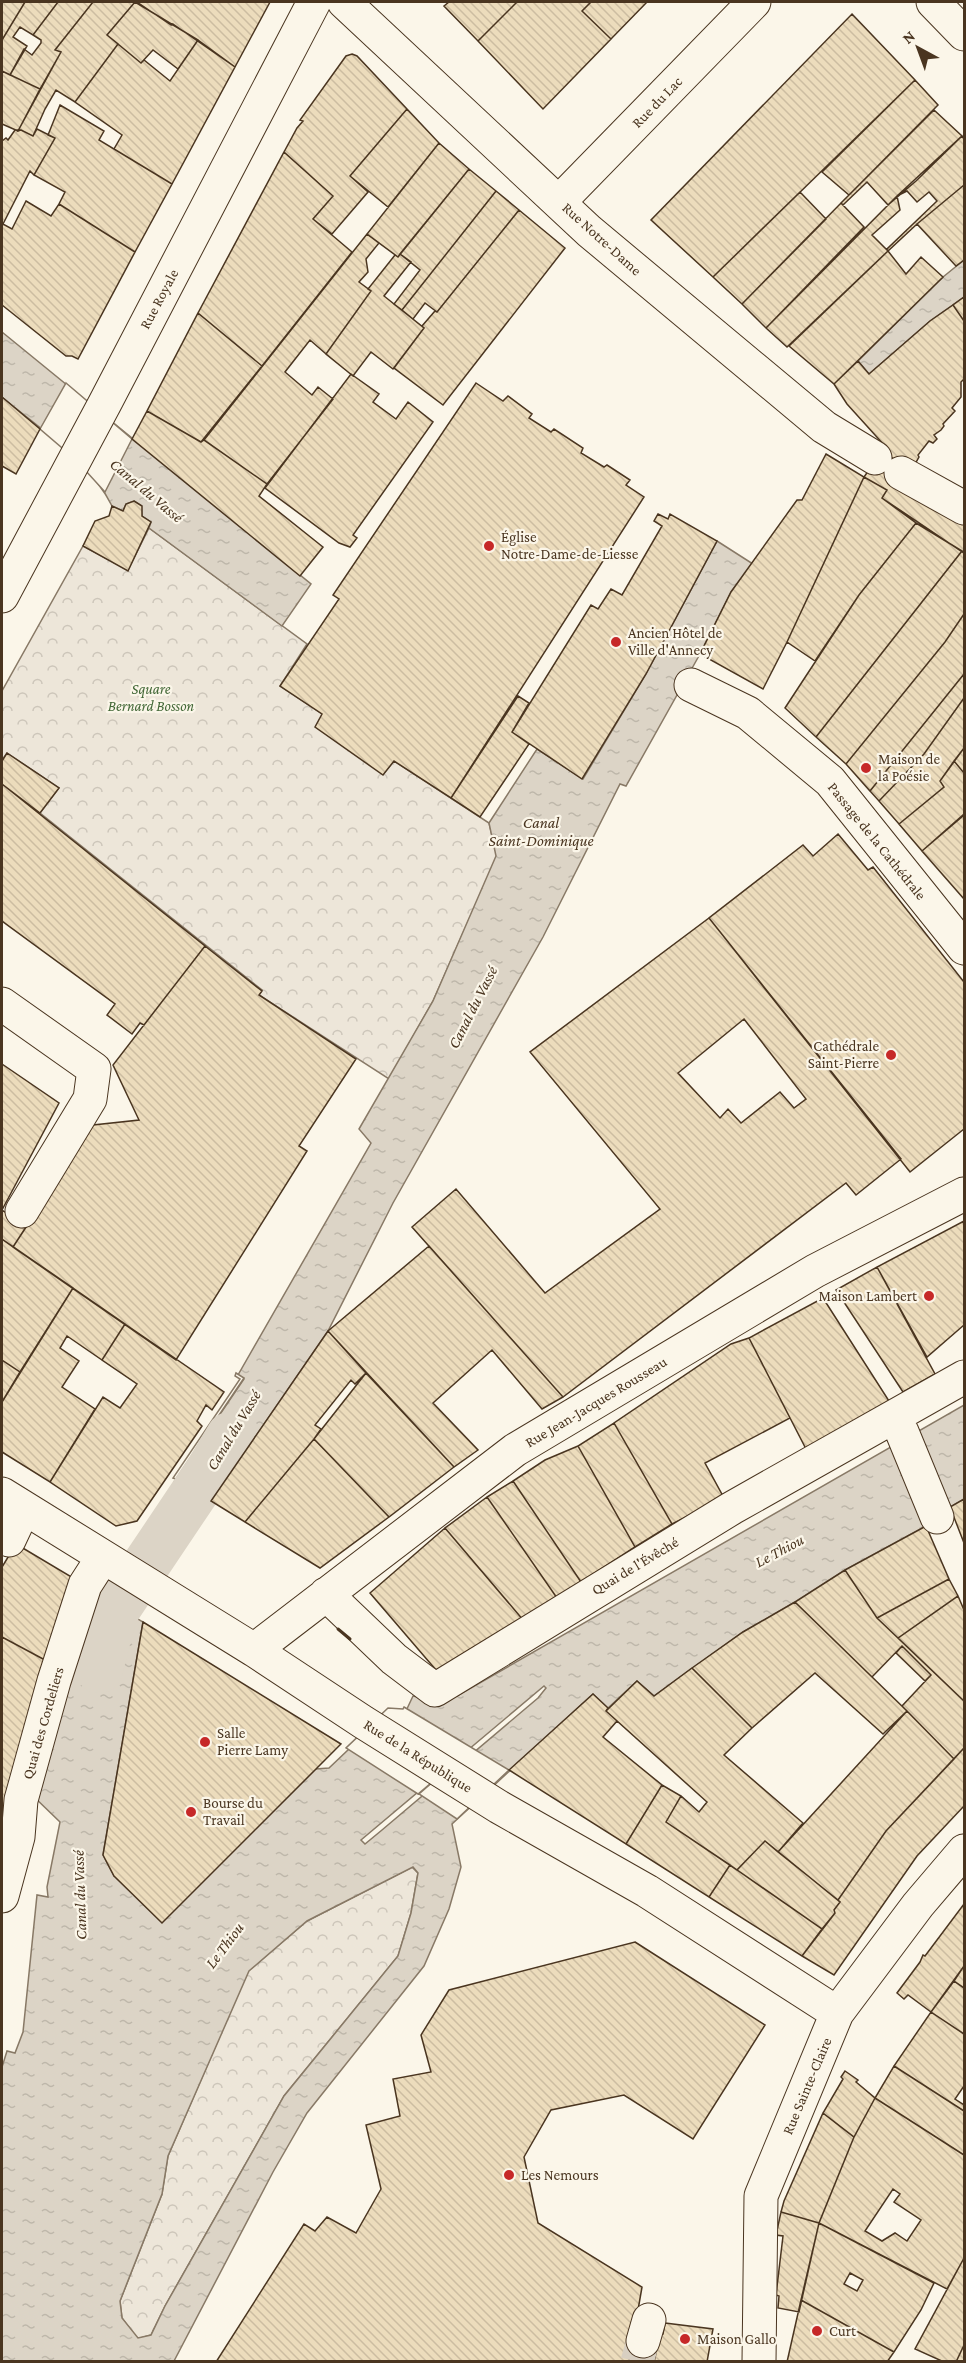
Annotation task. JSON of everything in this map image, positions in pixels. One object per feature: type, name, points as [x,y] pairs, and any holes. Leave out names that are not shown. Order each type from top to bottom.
[{"type":"street","name":"Rue Royale","points":[[2,596],[314,2]]},
{"type":"street","name":"Rue Notre-Dame","points":[[344,2],[598,238],[824,427],[964,508]]},
{"type":"street","name":"Rue du Lac","points":[[559,202],[754,2]]},
{"type":"street","points":[[933,2],[964,34]]},
{"type":"street","name":"Passage de la Cathédrale","points":[[691,685],[748,713],[830,781],[964,948]]},
{"type":"street","points":[[2,1004],[94,1069],[90,1099],[22,1211]]},
{"type":"street","name":"Rue Jean-Jacques Rousseau","points":[[254,1650],[515,1450],[815,1271],[964,1194]]},
{"type":"street","name":"Quai de l'Évêché","points":[[326,1594],[394,1659],[435,1690],[732,1508],[964,1377]]},
{"type":"street","points":[[902,1432],[937,1517]]},
{"type":"street","points":[[9,1540],[13,1501]]},
{"type":"street","name":"Rue de la République","points":[[13,1501],[254,1650],[363,1722],[482,1795],[647,1891],[837,2013]]},
{"type":"street","name":"Quai des Cordeliers","points":[[4,1880],[18,1838],[21,1800],[56,1674],[85,1585],[105,1558]]},
{"type":"street","name":"Rue Sainte-Claire","points":[[759,2361],[761,2196],[837,2013],[918,1905],[964,1851]]},
{"type":"green space","name":"Square Bernard Bosson","points":[[149,528],[307,644],[280,686],[322,714],[383,774],[394,761],[489,823],[497,856],[433,1001],[389,1079],[259,995],[262,990],[40,813],[59,788],[7,753],[2,760],[2,691],[83,546],[128,570]]},
{"type":"green space","points":[[412,1867],[418,1873],[411,1913],[398,1956],[284,2096],[165,2306],[151,2335],[137,2339],[122,2318],[120,2301],[162,2194],[168,2156],[248,1971],[307,1921]]},
{"type":"water","points":[[964,260],[964,297],[930,321],[869,374],[858,361],[943,277]]},
{"type":"water","points":[[2,332],[311,584],[282,626],[149,528],[151,522],[142,516],[141,506],[134,501],[126,504],[123,511],[112,506],[103,490],[78,460],[2,397]]},
{"type":"water","name":"Canal Saint-Dominique","points":[[717,541],[753,564],[731,592],[700,654],[626,786],[620,784],[543,937],[393,1203],[328,1331],[211,1501],[176,1479],[244,1379],[238,1375],[371,1143],[359,1129],[433,1001],[496,856],[489,823],[537,749],[583,779],[646,674]]},
{"type":"water","name":"Le Thiou","points":[[964,1405],[964,1499],[926,1526],[845,1570],[743,1632],[654,1696],[637,1681],[608,1708],[593,1694],[452,1824],[461,1867],[449,1909],[424,1966],[307,2113],[273,2172],[174,2361],[2,2362],[2,2067],[7,2051],[15,2053],[23,2032],[37,1895],[48,1897],[47,1887],[60,1822],[30,1793],[89,1589],[143,1622],[103,1855],[114,1876],[315,1769],[329,1768],[389,1711],[405,1713],[413,1696],[432,1700],[457,1696]],"holes":[[[544,1686],[546,1688],[538,1698],[382,1830],[365,1844],[361,1840]],[[413,1867],[418,1873],[411,1913],[398,1956],[284,2096],[165,2306],[151,2335],[138,2338],[122,2318],[120,2301],[162,2194],[168,2156],[249,1971],[307,1921]]]},
{"type":"pier","points":[[66,383],[132,439],[105,492],[75,459],[40,429]]},
{"type":"pier","points":[[236,1373],[244,1378],[176,1479],[173,1478],[240,1379],[235,1376]]},
{"type":"pier","points":[[176,1479],[211,1501],[210,1504],[174,1482]]},
{"type":"pier","points":[[404,1707],[509,1770],[457,1819],[419,1794],[450,1767],[418,1794],[346,1748],[388,1708],[403,1709]]},
{"type":"building","points":[[2,2],[25,2],[2,40]]},
{"type":"building","points":[[25,2],[58,2],[33,35],[20,27],[13,37],[27,46],[10,75],[2,71],[2,40]]},
{"type":"building","points":[[58,2],[93,2],[55,50],[61,52],[40,89],[10,75],[24,49],[32,55],[41,43],[41,40],[33,35]]},
{"type":"building","points":[[93,2],[135,2],[107,35],[118,44],[75,102],[56,90],[33,136],[21,130],[18,131],[61,52],[55,50]]},
{"type":"building","points":[[135,2],[198,40],[178,69],[153,50],[141,63],[107,35]]},
{"type":"building","points":[[137,2],[270,2],[235,67]]},
{"type":"building","points":[[449,2],[517,2],[478,41],[444,6]]},
{"type":"building","points":[[517,2],[591,2],[582,11],[611,39],[543,109],[478,41]]},
{"type":"building","points":[[591,2],[647,2],[611,39],[582,11]]},
{"type":"building","points":[[852,14],[915,80],[713,277],[651,220]]},
{"type":"building","points":[[198,40],[235,67],[172,184],[114,149],[122,135],[75,102],[118,44],[141,63],[144,60],[170,81]]},
{"type":"building","points":[[352,54],[357,56],[407,109],[350,176],[368,192],[332,234],[313,219],[333,196],[284,152],[303,121],[300,120],[346,56]]},
{"type":"building","points":[[2,71],[40,89],[18,131],[2,124]]},
{"type":"building","points":[[915,80],[938,105],[849,195],[822,172]]},
{"type":"building","points":[[60,105],[104,131],[99,140],[172,184],[135,252],[59,204],[65,192],[34,175],[55,138],[48,135]]},
{"type":"building","points":[[407,109],[439,143],[388,207],[350,176]]},
{"type":"building","points":[[934,110],[962,136],[888,205],[867,182],[843,205],[841,203]]},
{"type":"building","points":[[37,129],[55,138],[34,175],[30,171],[2,226],[2,141],[6,138],[8,140],[15,130],[21,130],[33,136]]},
{"type":"building","points":[[962,136],[964,139],[964,185],[888,251],[887,249],[937,201],[929,192],[917,202],[907,191],[897,196]]},
{"type":"building","points":[[439,143],[469,169],[398,257],[367,234]]},
{"type":"building","points":[[284,152],[333,196],[313,219],[352,252],[262,366],[198,313]]},
{"type":"building","points":[[469,169],[496,191],[402,310],[394,304],[420,270],[400,254]]},
{"type":"building","points":[[964,185],[964,260],[956,266],[917,224]]},
{"type":"building","points":[[496,191],[519,210],[437,312],[425,303],[413,319],[402,310]]},
{"type":"building","points":[[800,192],[826,219],[742,304],[713,277]]},
{"type":"building","points":[[897,196],[900,210],[872,235],[888,251],[787,347],[766,328]]},
{"type":"building","points":[[26,201],[51,216],[59,204],[135,252],[78,359],[66,356],[2,305],[2,226],[3,224],[12,229]]},
{"type":"building","points":[[841,203],[864,227],[766,328],[742,304]]},
{"type":"building","points":[[519,210],[565,248],[443,405],[394,368],[424,328],[422,326],[435,311],[437,312]]},
{"type":"building","points":[[367,234],[379,243],[366,259],[368,272],[359,282],[371,291],[326,354],[310,340],[285,372],[312,395],[318,387],[333,399],[267,484],[204,440]]},
{"type":"building","points":[[888,251],[906,274],[921,257],[943,277],[834,384],[789,346]]},
{"type":"building","points":[[400,254],[411,262],[384,296],[424,328],[393,369],[371,352],[353,376],[326,354],[371,291],[368,289],[395,255],[398,257]]},
{"type":"building","points":[[964,297],[964,321],[953,305]]},
{"type":"building","points":[[953,305],[964,321],[964,379],[961,382],[961,397],[952,408],[955,411],[943,424],[941,430],[934,435],[937,439],[933,443],[929,441],[918,455],[915,464],[904,466],[882,451],[885,446],[847,404],[834,384],[858,361],[869,374],[930,321]]},
{"type":"building","points":[[198,313],[262,366],[201,442],[147,411]]},
{"type":"building","points":[[351,374],[379,394],[373,402],[396,419],[408,402],[433,422],[353,535],[357,538],[350,547],[339,543],[265,488]]},
{"type":"building","name":"Église Notre-Dame-de-Liesse","points":[[476,383],[503,401],[508,396],[532,414],[529,418],[551,432],[554,429],[583,448],[581,453],[604,467],[607,465],[630,480],[626,485],[644,497],[451,798],[394,761],[383,775],[315,727],[322,714],[280,686],[339,599],[333,595]]},
{"type":"building","points":[[2,397],[40,429],[16,474],[2,466]]},
{"type":"building","points":[[147,411],[201,442],[204,440],[267,484],[259,496],[323,547],[300,576],[132,439]]},
{"type":"building","points":[[882,451],[904,466],[964,519],[964,553],[882,498],[887,490],[864,477]]},
{"type":"building","points":[[826,454],[864,477],[763,689],[700,654],[731,592],[797,500],[802,500]]},
{"type":"building","points":[[864,477],[887,490],[882,498],[916,523],[859,595],[815,661],[787,642]]},
{"type":"building","points":[[134,501],[142,506],[142,516],[151,522],[128,571],[83,546],[95,521],[109,516],[112,506],[123,511],[126,504]]},
{"type":"building","name":"Ancien Hôtel de Ville d'Annecy","points":[[658,514],[668,519],[670,514],[717,541],[646,674],[582,779],[512,732],[591,605],[598,609],[611,589],[622,595],[662,526],[654,521]]},
{"type":"building","points":[[916,523],[962,551],[816,737],[785,708],[859,595]]},
{"type":"building","points":[[962,551],[964,553],[964,614],[945,642],[846,764],[816,737]]},
{"type":"building","points":[[964,614],[964,674],[870,791],[846,764],[945,642]]},
{"type":"building","points":[[964,674],[964,698],[924,754],[879,801],[870,791]]},
{"type":"building","points":[[518,696],[529,703],[512,732],[529,744],[480,817],[451,798]]},
{"type":"building","points":[[964,698],[964,748],[940,781],[944,787],[899,824],[879,801],[924,754]]},
{"type":"building","points":[[964,748],[964,773],[954,761]]},
{"type":"building","points":[[7,753],[59,788],[40,813],[2,784],[2,761]]},
{"type":"building","points":[[954,761],[964,773],[964,814],[922,851],[899,824],[944,787],[940,781]]},
{"type":"building","points":[[2,784],[205,946],[144,1025],[140,1023],[132,1034],[107,1015],[115,1004],[2,921]]},
{"type":"building","points":[[964,817],[964,899],[922,851]]},
{"type":"building","name":"Cathédrale Saint-Pierre","points":[[838,834],[868,870],[873,867],[964,982],[964,1129],[910,1172],[709,918],[803,845],[813,856]]},
{"type":"building","points":[[709,918],[901,1159],[856,1195],[846,1183],[563,1397],[412,1227],[456,1189],[545,1293],[660,1209],[530,1052]],"holes":[[[744,1019],[806,1099],[794,1108],[780,1092],[741,1123],[728,1109],[720,1118],[678,1073]]]},
{"type":"building","points":[[205,946],[262,991],[259,995],[356,1059],[299,1146],[307,1151],[176,1360],[13,1247],[93,1125],[139,1120],[113,1065]]},
{"type":"building","points":[[2,1064],[59,1103],[2,1210]]},
{"type":"building","points":[[2,1210],[26,1227],[13,1247],[2,1239]]},
{"type":"building","name":"Maison Lambert","points":[[964,1221],[964,1325],[927,1357],[877,1267]]},
{"type":"building","points":[[2,1239],[73,1288],[20,1372],[2,1360]]},
{"type":"building","points":[[429,1246],[563,1397],[542,1409],[492,1350],[433,1403],[478,1450],[454,1467],[328,1331]]},
{"type":"building","points":[[877,1267],[935,1374],[903,1392],[836,1290]]},
{"type":"building","points":[[73,1288],[125,1324],[102,1360],[67,1336],[60,1348],[79,1361],[62,1387],[95,1409],[50,1482],[2,1452],[2,1402]]},
{"type":"building","points":[[823,1298],[889,1401],[806,1449],[749,1338]]},
{"type":"building","points":[[125,1324],[224,1392],[212,1410],[206,1405],[197,1421],[202,1426],[137,1521],[116,1526],[50,1482],[103,1397],[120,1408],[137,1384],[102,1360]]},
{"type":"building","points":[[328,1331],[366,1373],[355,1384],[351,1380],[315,1425],[321,1429],[314,1439],[245,1522],[211,1501]]},
{"type":"building","points":[[749,1338],[790,1418],[705,1463],[724,1498],[672,1524],[614,1423],[731,1344]]},
{"type":"building","points":[[2,1360],[20,1372],[2,1402]]},
{"type":"building","points":[[366,1373],[454,1467],[389,1517],[314,1439]]},
{"type":"building","points":[[614,1423],[672,1524],[635,1547],[578,1446]]},
{"type":"building","points":[[314,1439],[389,1517],[320,1568],[245,1522]]},
{"type":"building","points":[[578,1446],[635,1547],[581,1582],[513,1481],[545,1460]]},
{"type":"building","points":[[513,1481],[581,1582],[557,1598],[487,1497]]},
{"type":"building","points":[[487,1497],[557,1598],[524,1621],[445,1528]]},
{"type":"building","points":[[964,1499],[964,1543],[950,1507]]},
{"type":"building","points":[[926,1526],[949,1579],[877,1618],[845,1570]]},
{"type":"building","points":[[445,1528],[524,1621],[442,1677],[370,1593]]},
{"type":"building","points":[[16,1544],[85,1585],[58,1667],[2,1637],[2,1567]]},
{"type":"building","points":[[845,1570],[877,1618],[964,1701],[964,1748],[954,1759],[902,1706],[931,1675],[902,1646],[872,1677],[795,1602]]},
{"type":"building","points":[[949,1579],[958,1596],[898,1638],[877,1618]]},
{"type":"building","points":[[958,1596],[964,1610],[964,1701],[898,1638]]},
{"type":"building","points":[[795,1602],[907,1711],[883,1734],[815,1673],[752,1728],[692,1668],[743,1632]]},
{"type":"building","name":"Bourse du Travail","points":[[143,1622],[341,1744],[162,1923],[114,1876],[103,1855]]},
{"type":"building","points":[[2,1637],[58,1667],[2,1846]]},
{"type":"building","points":[[902,1646],[931,1675],[925,1681],[896,1653]]},
{"type":"building","points":[[692,1668],[752,1728],[724,1755],[803,1823],[778,1852],[765,1841],[737,1870],[666,1822],[681,1796],[699,1812],[707,1802],[606,1711],[637,1681],[654,1696]]},
{"type":"building","points":[[593,1694],[608,1708],[606,1711],[617,1721],[603,1737],[662,1785],[626,1844],[509,1770]]},
{"type":"building","points":[[907,1711],[954,1759],[886,1831],[838,1900],[778,1852]]},
{"type":"building","points":[[964,1748],[964,1806],[917,1856],[834,1975],[802,1956],[835,1913],[834,1910],[840,1902],[838,1900],[886,1831]]},
{"type":"building","points":[[662,1785],[681,1796],[666,1822],[730,1865],[709,1897],[626,1844]]},
{"type":"building","points":[[765,1841],[840,1902],[834,1910],[835,1913],[822,1929],[737,1870]]},
{"type":"building","points":[[730,1865],[822,1929],[802,1956],[709,1897]]},
{"type":"building","points":[[964,1904],[964,1966],[931,2012],[908,1995],[904,1999],[897,1993],[923,1955],[925,1956]]},
{"type":"building","points":[[635,1942],[765,2025],[693,2139],[624,2095],[551,2110],[524,2157],[538,2223],[642,2287],[629,2362],[216,2362],[304,2224],[315,2231],[327,2217],[356,2233],[381,2189],[366,2125],[400,2116],[393,2079],[431,2072],[421,2035],[449,1990]]},
{"type":"building","points":[[964,1966],[964,1988],[954,1981]]},
{"type":"building","points":[[954,1981],[964,1988],[964,2034],[931,2012]]},
{"type":"building","points":[[931,2012],[964,2034],[964,2086],[955,2099],[964,2105],[964,2111],[894,2066]]},
{"type":"building","points":[[894,2066],[964,2111],[964,2155],[875,2098]]},
{"type":"building","points":[[845,2071],[858,2080],[856,2082],[875,2098],[854,2137],[823,2113],[843,2079],[841,2077]]},
{"type":"building","points":[[875,2098],[964,2155],[964,2258],[947,2289],[819,2223],[854,2137]],"holes":[[[893,2189],[900,2194],[894,2202],[921,2220],[907,2241],[895,2233],[882,2241],[865,2231]]]},
{"type":"building","points":[[823,2113],[854,2137],[819,2223],[781,2212]]},
{"type":"building","points":[[781,2212],[819,2223],[799,2312],[778,2308],[779,2296],[776,2295],[783,2236],[776,2235]]},
{"type":"building","points":[[819,2223],[934,2283],[921,2310],[894,2352],[801,2300]],"holes":[[[850,2273],[863,2280],[857,2291],[844,2284]]]},
{"type":"building","points":[[964,2258],[964,2345],[956,2362],[944,2362],[915,2349]]},
{"type":"building","points":[[801,2300],[894,2352],[887,2362],[787,2362]]},
{"type":"building","name":"Maison Gallo","points":[[665,2323],[713,2329],[707,2362],[654,2362],[660,2334],[663,2334]]},
{"type":"building","points":[[633,2339],[658,2344],[654,2362],[629,2362]]},
{"type":"building","points":[[964,2345],[964,2362],[956,2362]]},
{"type":"waterway","name":"Canal du Vassé","points":[[99,1669],[113,1614],[230,1436]]},
{"type":"tunnel","points":[[637,2362],[643,2341]]},
{"type":"wall","points":[[338,1629],[350,1639]]},
{"type":"place","name":"Église Notre-Dame-de-Liesse","points":[[489,546]]},
{"type":"place","name":"Ancien Hôtel de Ville d'Annecy","points":[[616,642]]},
{"type":"place","name":"Maison de la Poésie","points":[[866,768]]},
{"type":"place","name":"Cathédrale Saint-Pierre","points":[[891,1055]]},
{"type":"place","name":"Maison Lambert","points":[[929,1296]]},
{"type":"place","name":"Salle Pierre Lamy","points":[[205,1742]]},
{"type":"place","name":"Bourse du Travail","points":[[191,1812]]},
{"type":"place","name":"Les Nemours","points":[[509,2175]]},
{"type":"place","name":"Curt","points":[[817,2331]]},
{"type":"place","name":"Maison Gallo","points":[[685,2339]]}]
